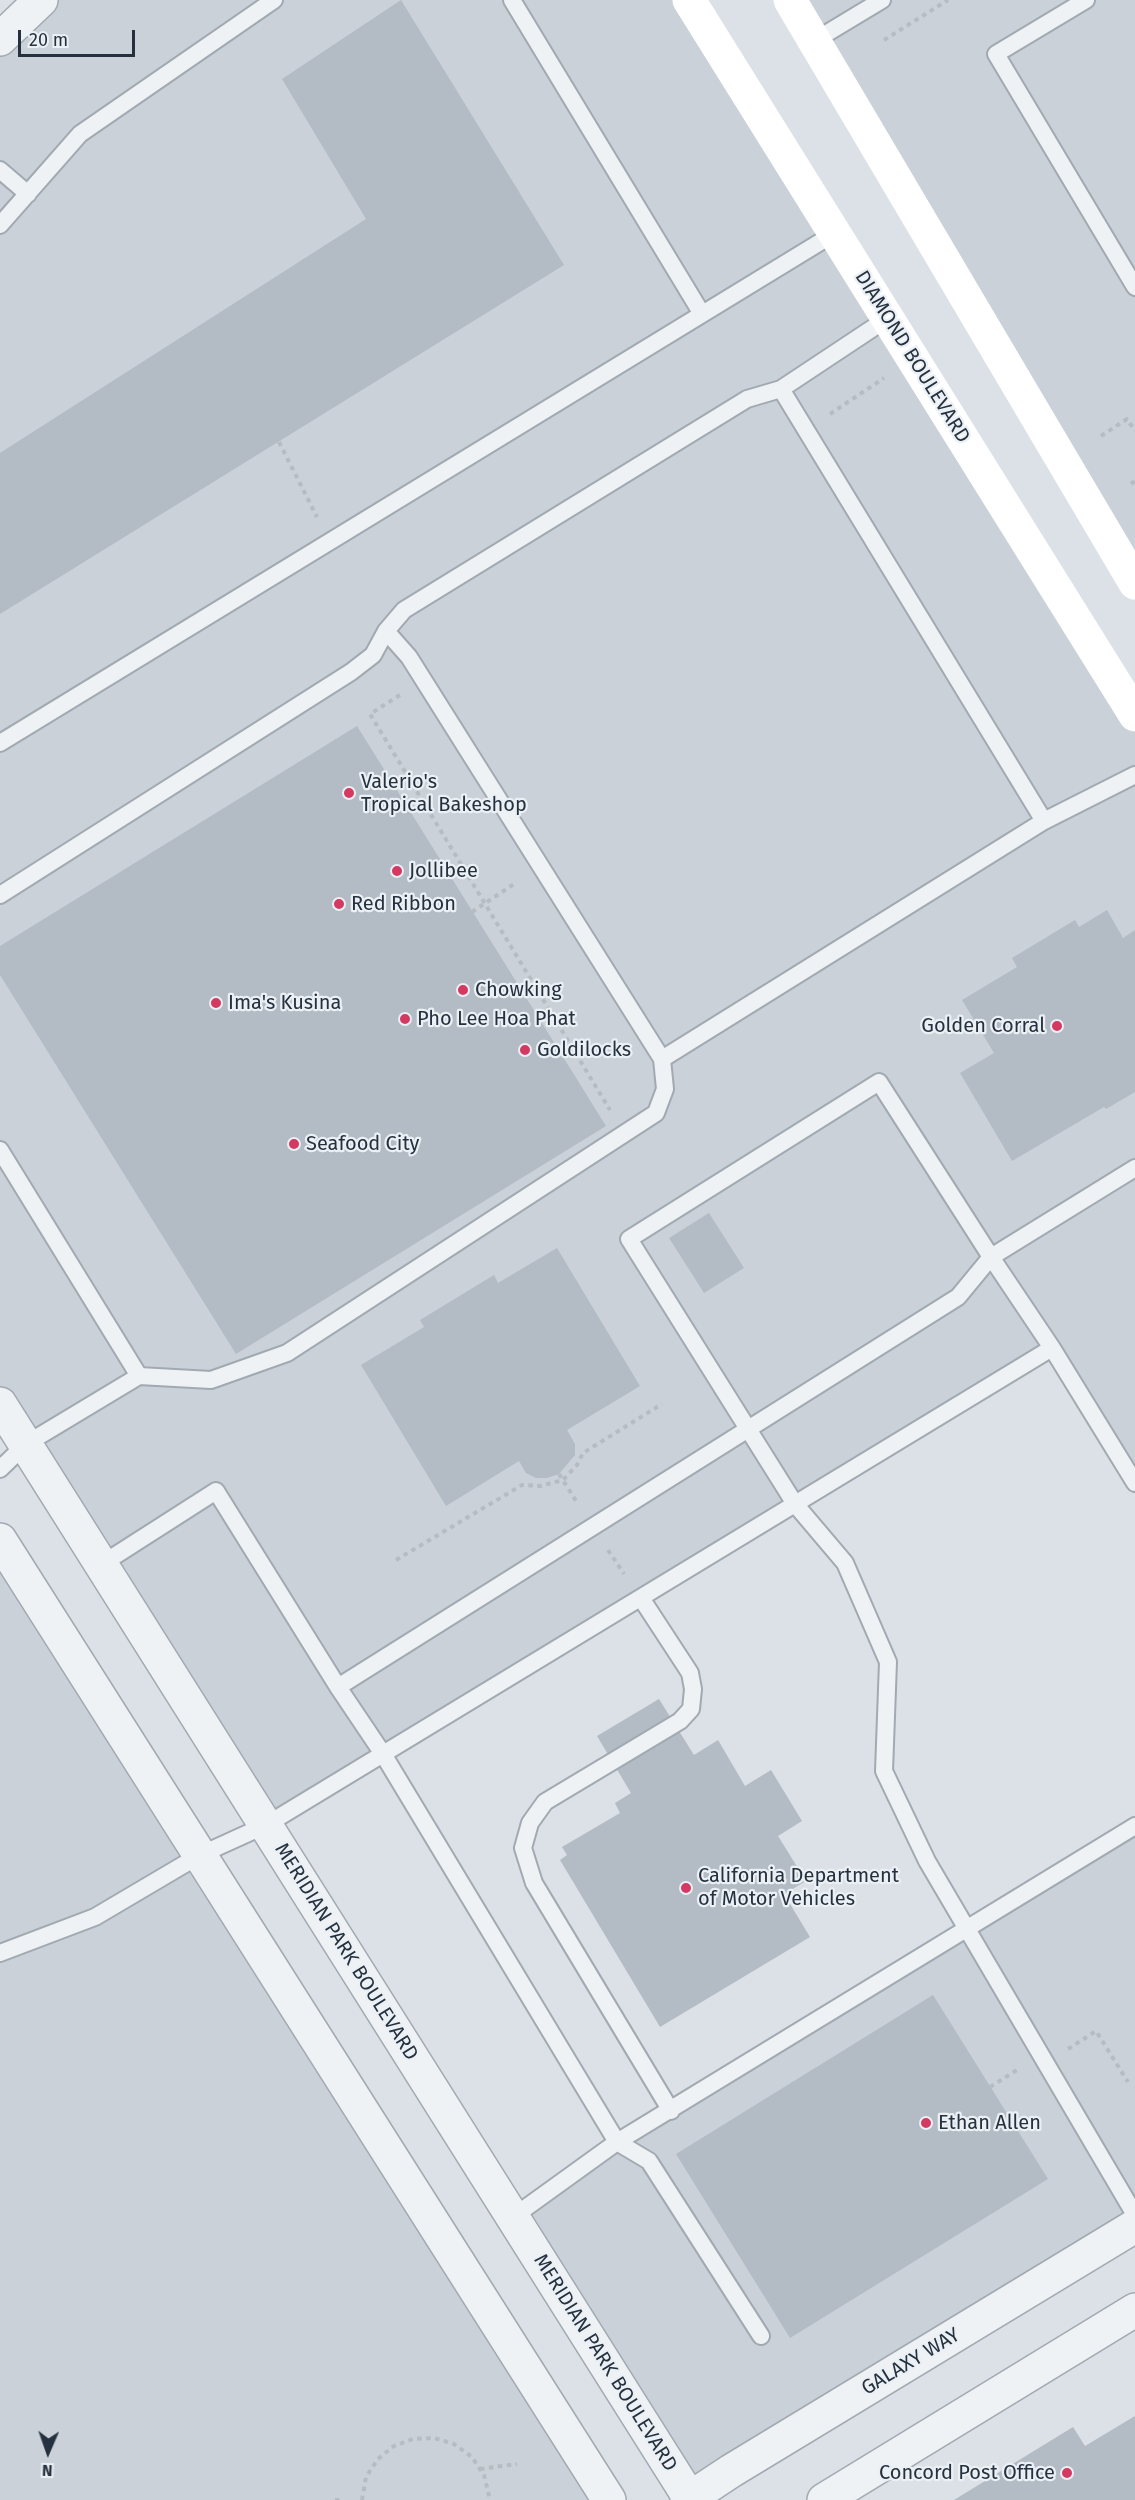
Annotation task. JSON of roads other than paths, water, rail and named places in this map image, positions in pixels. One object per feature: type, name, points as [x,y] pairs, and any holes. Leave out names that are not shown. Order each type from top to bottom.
[{"type":"main road","name":"DIAMOND BOULEVARD","points":[[689,0],[1135,715]]},
{"type":"main road","points":[[790,0],[1135,583]]},
{"type":"street","points":[[0,39],[41,0]]},
{"type":"street","name":"MERIDIAN PARK BOULEVARD","points":[[0,1404],[689,2499]]},
{"type":"street","points":[[0,1540],[609,2500]]},
{"type":"street","name":"GALAXY WAY","points":[[689,2499],[1135,2226]]},
{"type":"street","points":[[824,2500],[1135,2310]]},
{"type":"lane","points":[[0,225],[80,134],[274,0]]},
{"type":"lane","points":[[512,0],[702,314]]},
{"type":"lane","points":[[814,41],[882,0]]},
{"type":"lane","points":[[1086,0],[996,54],[1135,287]]},
{"type":"lane","points":[[0,170],[28,194]]},
{"type":"lane","points":[[0,743],[835,233]]},
{"type":"lane","points":[[0,895],[351,672],[373,655],[386,631],[404,610],[747,399],[781,388],[888,318]]},
{"type":"lane","points":[[781,388],[1044,821]]},
{"type":"lane","points":[[0,1469],[26,1444],[139,1376],[212,1380],[287,1353],[656,1113],[665,1089],[662,1059],[414,666],[386,631]]},
{"type":"lane","points":[[662,1059],[1044,821],[1135,775]]},
{"type":"lane","points":[[1135,1483],[1052,1348],[879,1082],[629,1239],[795,1504],[844,1563],[888,1662],[884,1771],[927,1861],[1135,2215]]},
{"type":"lane","points":[[0,1150],[139,1376]]},
{"type":"lane","points":[[338,1687],[958,1297],[991,1257],[1135,1168]]},
{"type":"lane","points":[[0,1953],[95,1917],[200,1855],[266,1825],[1052,1348]]},
{"type":"lane","points":[[102,1564],[216,1491],[338,1687],[383,1754],[617,2142],[649,2161],[761,2336]]},
{"type":"lane","points":[[641,1598],[690,1673],[693,1689],[691,1709],[680,1721],[545,1802],[530,1822],[523,1848],[534,1883],[672,2111]]},
{"type":"lane","points":[[513,2217],[617,2142],[672,2111],[967,1927],[1135,1826]]},
{"type":"place","name":"Valerio's Tropical Bakeshop","points":[[349,793]]},
{"type":"place","name":"Jollibee","points":[[397,871]]},
{"type":"place","name":"Red Ribbon","points":[[339,904]]},
{"type":"place","name":"Chowking","points":[[463,990]]},
{"type":"place","name":"Ima's Kusina","points":[[216,1003]]},
{"type":"place","name":"Pho Lee Hoa Phat","points":[[405,1019]]},
{"type":"place","name":"Golden Corral","points":[[1057,1026]]},
{"type":"place","name":"Goldilocks","points":[[525,1050]]},
{"type":"place","name":"Seafood City","points":[[294,1144]]},
{"type":"place","name":"California Department of Motor Vehicles","points":[[686,1888]]},
{"type":"place","name":"Ethan Allen","points":[[926,2123]]},
{"type":"place","name":"Concord Post Office","points":[[1067,2473]]}]
